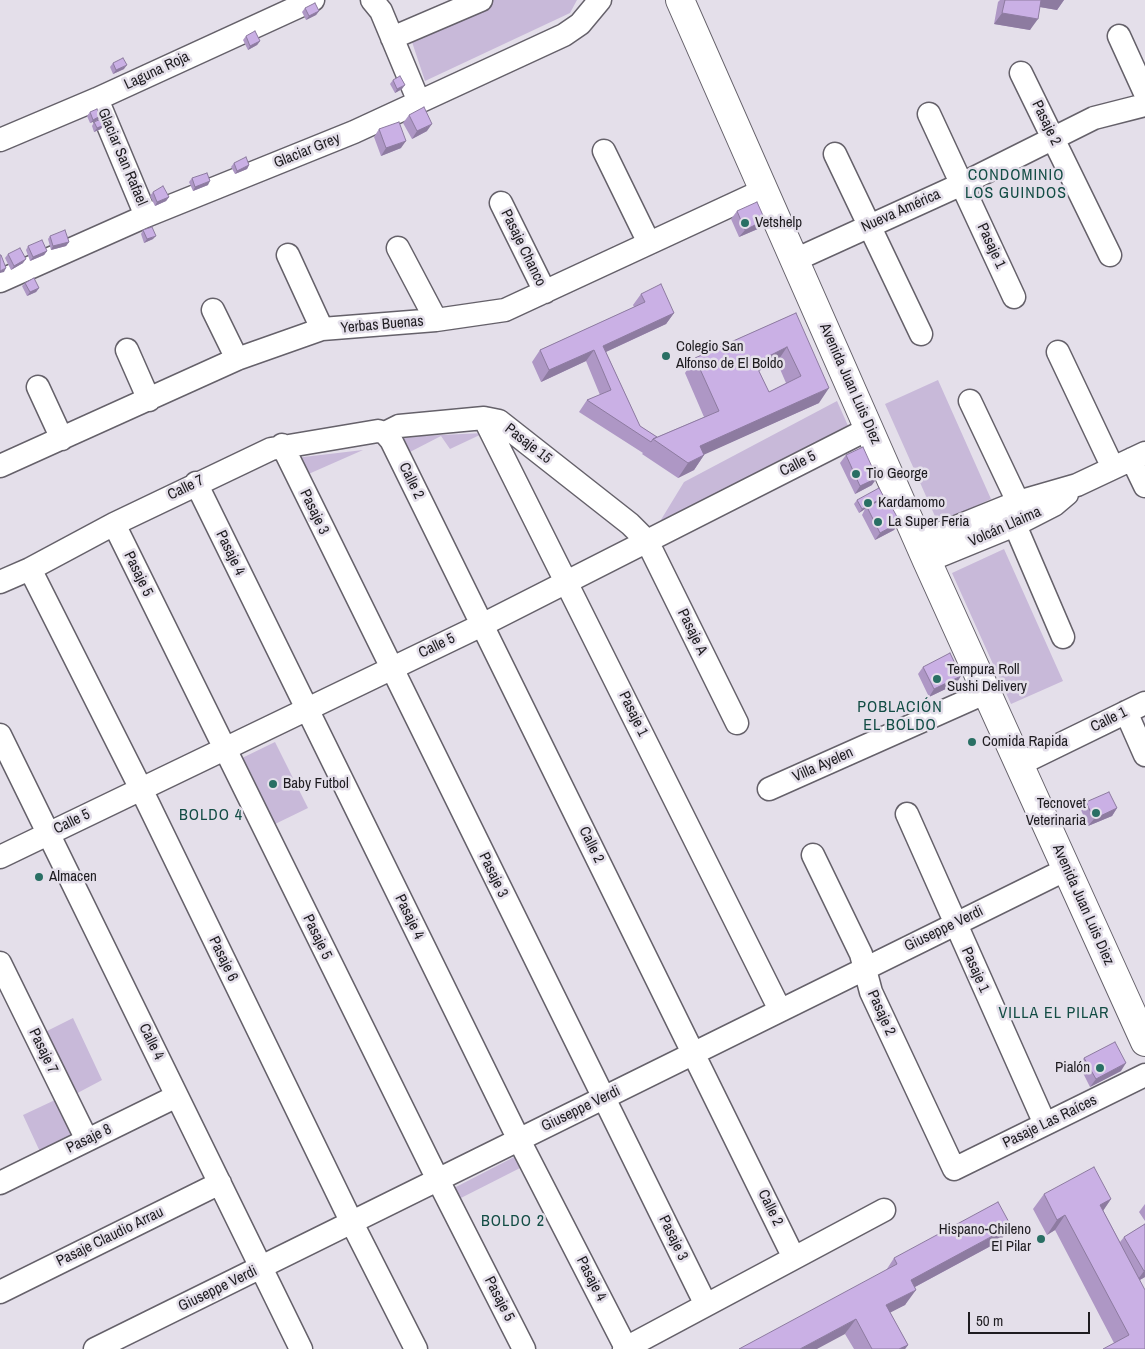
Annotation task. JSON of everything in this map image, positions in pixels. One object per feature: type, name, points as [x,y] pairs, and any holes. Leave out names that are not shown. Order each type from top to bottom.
[{"type":"main road","name":"Avenida Juan Luis Diez","points":[[680,0],[923,552],[1145,1042]]},
{"type":"street","name":"Laguna Roja","points":[[0,140],[97,99],[313,0]]},
{"type":"street","points":[[372,0],[381,11],[419,102]]},
{"type":"street","points":[[392,38],[481,0]]},
{"type":"street","name":"Glaciar Grey","points":[[0,281],[146,216],[354,132],[564,35],[580,24],[600,0]]},
{"type":"street","points":[[1119,36],[1145,93]]},
{"type":"street","name":"Pasaje 2","points":[[1021,73],[1110,255]]},
{"type":"street","name":"Glaciar San Rafael","points":[[97,99],[146,216]]},
{"type":"street","name":"Nueva América","points":[[795,260],[962,184],[1094,118],[1145,105]]},
{"type":"street","name":"Pasaje 1","points":[[929,114],[1014,296]]},
{"type":"street","points":[[604,151],[649,243]]},
{"type":"street","points":[[835,154],[921,334]]},
{"type":"street","name":"Yerbas Buenas","points":[[0,466],[237,359],[322,329],[436,320],[505,310],[764,190]]},
{"type":"street","name":"Pasaje Chanco","points":[[501,203],[545,292]]},
{"type":"street","points":[[398,248],[436,320]]},
{"type":"street","points":[[288,255],[322,329]]},
{"type":"street","points":[[213,310],[237,359]]},
{"type":"street","points":[[127,350],[149,400]]},
{"type":"street","points":[[1058,352],[1130,460],[1145,486]]},
{"type":"street","points":[[38,388],[62,438]]},
{"type":"street","points":[[970,402],[1018,502]]},
{"type":"street","name":"Pasaje 1","points":[[484,418],[568,581],[780,1010]]},
{"type":"street","name":"Pasaje 15","points":[[385,433],[399,426],[484,418],[498,421],[630,524],[647,541]]},
{"type":"street","name":"Calle 5","points":[[0,857],[482,624],[870,428]]},
{"type":"street","name":"Calle 7","points":[[0,582],[30,569],[196,483],[282,445],[378,431],[385,433]]},
{"type":"street","name":"Calle 2","points":[[385,433],[391,440],[794,1258]]},
{"type":"street","name":"Pasaje 3","points":[[282,445],[706,1305]]},
{"type":"street","name":"Volcán Llaima","points":[[923,552],[1018,502],[1077,485],[1130,460]]},
{"type":"street","name":"Pasaje 4","points":[[196,483],[519,1140],[625,1349]]},
{"type":"street","name":"Volcán Llaima","points":[[923,552],[1015,525],[1054,505],[1077,485]]},
{"type":"street","name":"Pasaje 5","points":[[114,524],[438,1180],[524,1349]]},
{"type":"street","points":[[1015,525],[1063,637]]},
{"type":"street","name":"Pasaje A","points":[[647,541],[737,723]]},
{"type":"street","name":"Pasaje 6","points":[[30,569],[141,789],[352,1223],[416,1349]]},
{"type":"street","name":"Villa Ayelen","points":[[769,788],[987,692]]},
{"type":"street","points":[[1136,708],[1145,755]]},
{"type":"street","name":"Calle 1","points":[[1020,764],[1136,708]]},
{"type":"street","name":"Calle 4","points":[[0,734],[301,1349]]},
{"type":"street","name":"Pasaje 1","points":[[907,814],[1045,1124]]},
{"type":"street","name":"Pasaje 2","points":[[813,855],[861,954],[871,992],[954,1169]]},
{"type":"street","name":"Giuseppe Verdi","points":[[95,1349],[1068,869]]},
{"type":"street","name":"Pasaje 7","points":[[0,963],[87,1140]]},
{"type":"street","name":"Pasaje Las Raíces","points":[[954,1169],[1145,1075]]},
{"type":"street","name":"Pasaje 8","points":[[1,1179],[177,1096]]},
{"type":"street","name":"Pasaje Claudio Arrau","points":[[0,1292],[220,1183]]},
{"type":"street","points":[[625,1349],[884,1210]]},
{"type":"shaded area","points":[[479,0],[577,0],[570,13],[425,81],[409,33]]},
{"type":"shaded area","points":[[938,380],[991,499],[938,523],[885,404]]},
{"type":"shaded area","points":[[837,401],[853,437],[656,528],[684,482]]},
{"type":"shaded area","points":[[484,433],[450,449],[441,436],[408,453],[399,437]]},
{"type":"shaded area","points":[[363,450],[304,476],[295,458]]},
{"type":"shaded area","points":[[1004,549],[1063,681],[1011,704],[952,573]]},
{"type":"shaded area","name":"Baby Futbol","points":[[275,742],[308,808],[271,826],[238,760]]},
{"type":"shaded area","points":[[73,1018],[102,1080],[70,1097],[39,1035]]},
{"type":"shaded area","points":[[55,1100],[74,1141],[42,1156],[23,1115]]},
{"type":"shaded area","points":[[518,1155],[524,1166],[457,1200],[452,1189]]},
{"type":"building","points":[[1005,0],[1041,0],[1038,19],[1002,13]]},
{"type":"building","points":[[315,3],[319,11],[309,16],[305,8]]},
{"type":"building","points":[[255,31],[260,41],[250,46],[246,36]]},
{"type":"building","points":[[123,58],[127,65],[116,70],[113,63]]},
{"type":"building","points":[[400,76],[405,85],[397,89],[393,80]]},
{"type":"building","points":[[424,107],[432,124],[417,131],[409,115]]},
{"type":"building","points":[[97,109],[100,116],[93,120],[90,112]]},
{"type":"building","points":[[101,119],[104,125],[97,128],[94,122]]},
{"type":"building","points":[[399,122],[406,141],[386,148],[379,129]]},
{"type":"building","points":[[246,157],[249,165],[237,171],[234,163]]},
{"type":"building","points":[[207,173],[210,181],[195,187],[192,178]]},
{"type":"building","points":[[163,186],[169,197],[157,202],[153,192]]},
{"type":"building","points":[[757,202],[765,220],[745,230],[737,211]]},
{"type":"building","points":[[152,227],[156,236],[147,239],[143,230]]},
{"type":"building","points":[[65,230],[69,242],[53,246],[50,236]]},
{"type":"building","points":[[42,240],[47,251],[33,257],[28,246]]},
{"type":"building","points":[[20,248],[26,259],[14,266],[8,254]]},
{"type":"building","points":[[0,255],[6,268],[0,271]]},
{"type":"building","points":[[34,278],[39,288],[30,292],[25,283]]},
{"type":"building","points":[[661,284],[674,313],[603,346],[640,426],[657,437],[651,442],[587,400],[611,390],[594,350],[549,370],[540,350],[645,302],[641,294]]},
{"type":"building","points":[[796,313],[829,388],[700,446],[704,455],[688,463],[653,439],[719,411],[695,358]],"holes":[[[787,347],[801,376],[769,392],[755,363]]]},
{"type":"building","points":[[863,447],[877,478],[860,486],[846,455]]},
{"type":"building","name":"Kardamomo","points":[[879,488],[884,497],[862,509],[857,500]]},
{"type":"building","points":[[886,497],[900,522],[880,533],[867,507]]},
{"type":"building","points":[[950,653],[961,676],[934,689],[923,667]]},
{"type":"building","points":[[1109,792],[1117,808],[1094,819],[1086,802]]},
{"type":"building","name":"Pialón","points":[[1115,1042],[1126,1063],[1096,1079],[1084,1058]]},
{"type":"building","points":[[1094,1167],[1111,1199],[1100,1205],[1145,1290],[1145,1349],[1103,1349],[1129,1335],[1065,1215],[1057,1220],[1044,1194]]},
{"type":"building","points":[[998,1202],[1011,1226],[911,1280],[916,1290],[886,1305],[908,1345],[899,1349],[872,1349],[856,1319],[800,1349],[739,1349],[897,1264],[894,1258]]},
{"type":"building","points":[[1145,1224],[1145,1270],[1144,1271],[1124,1237]]},
{"type":"place","name":"Vetshelp","points":[[745,223]]},
{"type":"place","name":"Colegio San Alfonso de El Boldo","points":[[666,356]]},
{"type":"place","name":"Tio George","points":[[856,474]]},
{"type":"place","name":"Kardamomo","points":[[868,503]]},
{"type":"place","name":"La Super Feria","points":[[878,522]]},
{"type":"place","name":"Tempura Roll Sushi Delivery","points":[[937,679]]},
{"type":"place","name":"Comida Rapida","points":[[972,742]]},
{"type":"place","name":"Baby Futbol","points":[[273,784]]},
{"type":"place","name":"Tecnovet Veterinaria","points":[[1096,813]]},
{"type":"place","name":"Almacen","points":[[39,877]]},
{"type":"place","name":"Pialón","points":[[1100,1068]]},
{"type":"place","name":"Hispano-Chileno El Pilar","points":[[1041,1239]]},
{"type":"district","name":"CONDOMINIO LOS GUINDOS","points":[[1016,185]]},
{"type":"district","name":"POBLACIÓN EL BOLDO","points":[[900,717]]},
{"type":"district","name":"BOLDO 4","points":[[211,816]]},
{"type":"district","name":"VILLA EL PILAR","points":[[1054,1014]]},
{"type":"district","name":"BOLDO 2","points":[[513,1222]]}]
